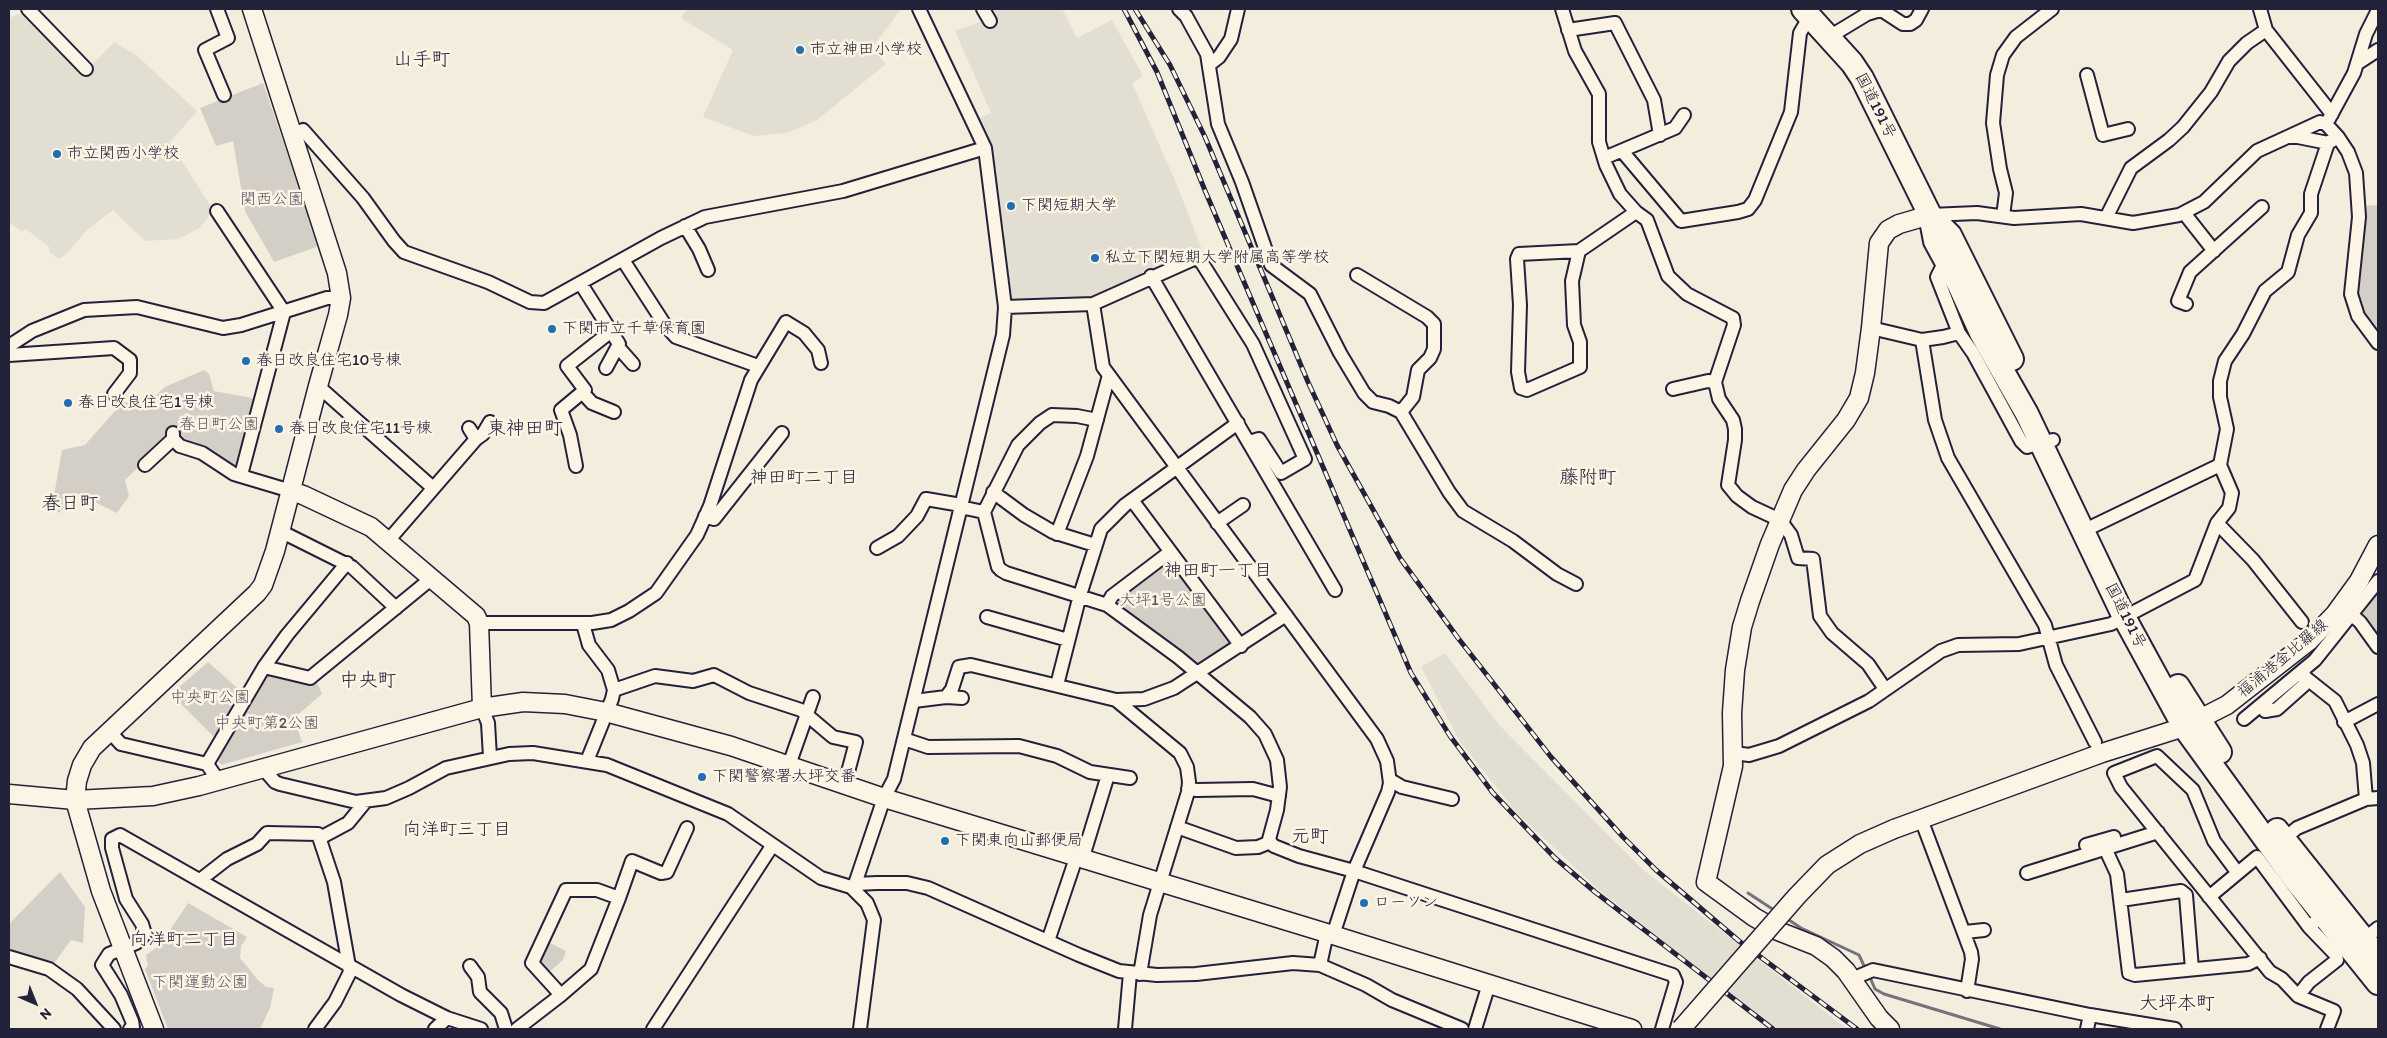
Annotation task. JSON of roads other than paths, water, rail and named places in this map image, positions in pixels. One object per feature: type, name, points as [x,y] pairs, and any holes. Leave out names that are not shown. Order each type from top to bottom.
[{"type":"highway","name":"国道191号","points":[[1806,13],[1829,37],[1862,78],[1930,215],[1950,234],[2131,614],[2191,724],[2241,807],[2316,921],[2378,983]]},
{"type":"highway","name":"国道191号","points":[[2191,724],[2226,762],[2284,839],[2371,934],[2378,958]]},
{"type":"street","points":[[28,9],[86,69]]},
{"type":"street","points":[[217,9],[228,38],[205,50],[224,96]]},
{"type":"street","points":[[154,1029],[101,891],[76,800],[76,781],[82,765],[92,748],[257,593],[267,575],[341,298],[337,273],[252,9]]},
{"type":"street","points":[[853,886],[884,798],[894,779],[1002,335],[1004,307],[985,148],[972,116],[919,9]]},
{"type":"street","points":[[983,9],[990,21]]},
{"type":"street","points":[[1179,9],[1194,30],[1210,64],[1218,124],[1246,191],[1271,265],[1310,294],[1340,353],[1369,400],[1401,412],[1448,492],[1463,511],[1513,540],[1556,574],[1576,584]]},
{"type":"street","points":[[1210,64],[1219,57],[1231,39],[1238,9]]},
{"type":"street","points":[[1562,9],[1575,51],[1599,94],[1600,142],[1604,158],[1620,194],[1636,212],[1647,220],[1668,276],[1687,294],[1733,318],[1734,325],[1715,382],[1719,399],[1733,420],[1735,429],[1728,486],[1737,496],[1752,507],[1780,520],[1791,535],[1798,558],[1814,558],[1818,606],[1826,626],[1868,664],[1885,689]]},
{"type":"street","points":[[1829,37],[1867,14],[1883,11],[1903,24],[1910,24],[1916,20],[1922,9]]},
{"type":"street","points":[[2003,216],[2006,193],[2000,169],[1993,123],[1997,75],[2003,55],[2016,37],[2052,9]]},
{"type":"street","points":[[2260,9],[2266,30],[2329,119],[2333,140],[2351,160],[2359,191],[2358,226],[2351,294],[2358,316],[2378,343]]},
{"type":"street","points":[[1890,1029],[1879,1018],[1857,977],[1816,946],[1778,931],[1754,917],[1706,882],[1733,766],[1733,696],[1742,627],[1780,520],[1793,490],[1806,470],[1846,420],[1859,398],[1865,373],[1871,328],[1879,243],[1888,230],[1930,215],[1977,213],[2014,218],[2081,214],[2121,222],[2143,222],[2184,213],[2204,202],[2257,151],[2314,123],[2329,119],[2354,73],[2366,34],[2378,10]]},
{"type":"street","points":[[1622,151],[1681,221],[1748,209],[1755,200],[1791,112],[1800,33],[1806,13]]},
{"type":"street","points":[[1568,30],[1616,23],[1654,100],[1660,135]]},
{"type":"street","points":[[2106,218],[2131,168],[2169,140],[2183,127],[2211,92],[2229,61],[2266,30]]},
{"type":"street","points":[[2358,63],[2378,50]]},
{"type":"street","points":[[2087,75],[2102,135],[2128,129]]},
{"type":"street","points":[[1604,158],[1675,128],[1684,115]]},
{"type":"street","points":[[292,135],[303,130],[363,198],[404,252],[488,282],[530,302],[544,303],[685,226],[721,212],[843,191],[985,148]]},
{"type":"street","points":[[2287,137],[2333,140]]},
{"type":"street","points":[[1734,753],[1749,755],[1780,746],[1855,708],[1941,651],[1958,645],[2019,644],[2111,624],[2194,580],[2217,523],[2228,508],[2232,493],[2220,465],[2227,429],[2220,397],[2220,382],[2225,361],[2243,334],[2265,291],[2288,272],[2298,235],[2311,213],[2311,194],[2333,140]]},
{"type":"street","points":[[2186,304],[2178,301],[2190,272],[2262,207]]},
{"type":"street","points":[[217,211],[284,312],[241,475]]},
{"type":"street","points":[[1579,251],[1572,281],[1574,325],[1580,342],[1580,368],[1527,390],[1521,388],[1518,372],[1520,305],[1517,259],[1520,254],[1579,251],[1636,212]]},
{"type":"street","points":[[2184,213],[2214,251]]},
{"type":"street","points":[[685,226],[699,249],[708,270]]},
{"type":"street","points":[[1004,307],[1093,304],[1151,276],[1196,258],[1202,263],[1253,344],[1305,459],[1281,473],[1259,438],[1249,442]]},
{"type":"street","points":[[623,260],[665,325],[676,337],[758,366]]},
{"type":"street","points":[[1940,269],[1937,277],[1959,333],[2021,441],[2027,447],[2048,442]]},
{"type":"street","points":[[1151,276],[1336,590]]},
{"type":"street","points":[[1357,276],[1427,317],[1434,324],[1434,349],[1430,358],[1418,370],[1413,397],[1401,412]]},
{"type":"street","points":[[581,284],[619,344],[606,368]]},
{"type":"street","points":[[9,346],[32,331],[84,310],[137,307],[223,328],[241,325],[327,298],[341,298]]},
{"type":"street","points":[[1093,304],[1103,367],[1377,740],[1387,761],[1390,780],[1384,802],[1354,871],[1320,965]]},
{"type":"street","points":[[479,622],[583,624],[611,620],[656,593],[697,535],[751,380],[786,322],[804,333],[818,350],[821,363]]},
{"type":"street","points":[[1871,328],[1922,340],[1959,333]]},
{"type":"street","points":[[576,466],[568,429],[561,410],[585,390],[567,366],[605,336],[610,329]]},
{"type":"street","points":[[1922,340],[1935,420],[1948,458],[1994,534],[2044,625],[2056,665],[2095,742]]},
{"type":"street","points":[[618,347],[633,364]]},
{"type":"street","points":[[9,355],[114,348],[130,360],[130,372],[114,394]]},
{"type":"street","points":[[1057,534],[1087,456],[1109,376]]},
{"type":"street","points":[[1673,389],[1708,381],[1715,382]]},
{"type":"street","points":[[318,386],[432,487]]},
{"type":"street","points":[[582,392],[592,403],[614,412]]},
{"type":"street","points":[[1097,420],[1077,416],[1048,416],[1018,445],[984,512],[998,567],[1006,573],[1107,605],[1178,657],[1196,674],[1250,717],[1265,734],[1277,760],[1279,796],[1269,841],[1258,847],[1236,848],[1177,827]]},
{"type":"street","points":[[393,535],[472,433],[483,434],[490,422]]},
{"type":"street","points":[[1057,685],[1080,595],[1101,529],[1119,509],[1238,423]]},
{"type":"street","points":[[705,516],[714,520],[782,433]]},
{"type":"street","points":[[146,465],[173,436],[180,446],[202,454],[234,474],[303,494],[371,527],[470,610],[479,622],[482,708],[488,723],[490,757]]},
{"type":"street","points":[[2089,528],[2220,465]]},
{"type":"street","points":[[994,492],[1024,515],[1057,534],[1095,545]]},
{"type":"street","points":[[877,548],[898,536],[916,516],[926,499],[984,512]]},
{"type":"street","points":[[1132,500],[1240,646]]},
{"type":"street","points":[[1217,523],[1243,504]]},
{"type":"street","points":[[2217,523],[2258,567],[2302,622]]},
{"type":"street","points":[[288,535],[346,563],[396,608]]},
{"type":"street","name":"福浦港金比羅線","points":[[1681,1029],[1797,896],[1828,865],[1860,844],[1894,829],[2102,753],[2191,724],[2227,705],[2308,641],[2335,614],[2360,581],[2378,545]]},
{"type":"street","points":[[1107,605],[1112,596],[1170,552]]},
{"type":"street","points":[[207,764],[264,667],[287,635],[346,563]]},
{"type":"street","points":[[264,667],[310,678],[432,578]]},
{"type":"street","points":[[2273,670],[2283,686],[2286,692],[2265,711],[2256,716],[2246,718],[2283,686],[2304,674],[2378,581]]},
{"type":"street","points":[[946,697],[952,689],[959,667],[971,665],[1116,700],[1144,699],[1163,693],[1196,674],[1286,615]]},
{"type":"street","points":[[2352,615],[2360,622],[2378,647]]},
{"type":"street","points":[[987,617],[1068,640]]},
{"type":"street","points":[[583,624],[589,645],[608,670],[614,690],[587,762]]},
{"type":"street","points":[[2265,711],[2277,709],[2293,696],[2304,685],[2304,674]]},
{"type":"street","points":[[2284,839],[2296,828],[2372,799],[2362,758],[2335,701],[2304,674]]},
{"type":"street","points":[[614,690],[655,676],[694,681],[714,675],[749,694],[801,710],[833,737],[856,742],[848,772],[842,784]]},
{"type":"street","points":[[789,765],[813,697]]},
{"type":"street","points":[[914,701],[946,697],[962,698]]},
{"type":"street","points":[[1116,700],[1180,753],[1187,768],[1188,789],[1150,915],[1135,973],[1125,1029]]},
{"type":"street","points":[[9,794],[76,800],[152,796],[218,780],[482,708],[523,702],[546,701],[606,712],[731,746],[884,798],[1159,884],[1330,934],[1632,1029]]},
{"type":"street","points":[[2344,722],[2378,704]]},
{"type":"street","points":[[110,732],[121,744],[207,764],[218,780]]},
{"type":"street","points":[[904,739],[928,747],[1019,746],[1057,756],[1090,772],[1130,778]]},
{"type":"street","points":[[262,767],[275,782],[280,784],[356,802],[386,798],[410,788],[446,768],[490,757],[532,753],[607,765],[728,814],[820,878],[853,886],[907,883],[928,888],[1098,963],[1135,973],[1206,974],[1293,963],[1320,965],[1366,985],[1392,1000],[1462,1029]]},
{"type":"street","points":[[2237,872],[2214,841],[2193,790],[2157,756],[2114,773],[2121,787],[2270,972],[2282,979],[2298,996],[2334,1011],[2327,1029]]},
{"type":"street","points":[[1048,941],[1108,776]]},
{"type":"street","points":[[1390,780],[1402,787],[1452,799]]},
{"type":"street","points":[[1188,789],[1253,789],[1279,796]]},
{"type":"street","points":[[320,838],[348,824],[366,801]]},
{"type":"street","points":[[1921,819],[1965,932],[1972,959],[1967,990]]},
{"type":"street","points":[[2086,845],[2154,827]]},
{"type":"street","points":[[2027,872],[2106,848],[2154,827]]},
{"type":"street","points":[[517,1029],[592,969],[632,861],[661,873],[666,872],[687,828]]},
{"type":"street","points":[[200,880],[227,859],[257,844],[267,833],[318,834],[334,882],[339,920],[350,972],[335,1002],[315,1029]]},
{"type":"street","points":[[130,1029],[133,1027],[132,1021],[121,996],[107,977],[102,965],[109,954],[123,950],[145,934],[144,928],[126,899],[112,848],[112,839],[120,835],[350,966],[447,1018],[481,1029]]},
{"type":"street","points":[[1269,841],[1274,846],[1292,853],[1354,871],[1673,975],[1676,982],[1662,1029]]},
{"type":"street","points":[[653,1029],[772,846]]},
{"type":"street","points":[[2106,848],[2116,874],[2129,973],[2136,975],[2248,964],[2260,958]]},
{"type":"street","points":[[2209,897],[2257,857],[2316,921],[2336,955],[2336,960],[2309,982],[2298,996]]},
{"type":"street","points":[[853,886],[866,903],[874,920],[860,1029]]},
{"type":"street","points":[[561,994],[532,963],[566,890],[597,890],[619,898]]},
{"type":"street","points":[[2120,900],[2181,891],[2186,895],[2192,969]]},
{"type":"street","points":[[1965,932],[1984,930]]},
{"type":"street","points":[[9,957],[49,970],[77,989],[114,1029]]},
{"type":"street","points":[[470,966],[478,977],[480,992],[501,1013],[506,1029]]},
{"type":"street","points":[[1857,977],[1873,970],[2090,1015],[2175,1029]]},
{"type":"street","points":[[1475,1029],[1489,984]]},
{"type":"street","points":[[2087,1029],[2090,1015]]},
{"type":"street","points":[[435,1029],[447,1018]]},
{"type":"waterway","points":[[1748,893],[1777,912]]},
{"type":"waterway","points":[[1786,918],[1801,928],[1859,955],[1866,970]]},
{"type":"waterway","points":[[1869,975],[1875,989],[1884,994],[2000,1029]]},
{"type":"railway","points":[[1124,9],[1157,72],[1206,193],[1411,673],[1450,736],[1493,793],[1555,858],[1595,892],[1773,1029]]},
{"type":"railway","points":[[1135,9],[1170,65],[1205,137],[1308,382],[1337,445],[1400,558],[1458,638],[1551,757],[1623,837],[1656,870],[1739,941],[1857,1029]]},
{"type":"place","name":"市立神田小学校","points":[[800,50]]},
{"type":"place","name":"市立関西小学校","points":[[57,154]]},
{"type":"place","name":"下関短期大学","points":[[1011,206]]},
{"type":"place","name":"私立下関短期大学附属高等学校","points":[[1095,258]]},
{"type":"place","name":"下関市立千草保育園","points":[[552,329]]},
{"type":"place","name":"春日改良住宅10号棟","points":[[246,361]]},
{"type":"place","name":"春日改良住宅1号棟","points":[[68,403]]},
{"type":"place","name":"春日改良住宅11号棟","points":[[279,429]]},
{"type":"place","name":"下関警察署大坪交番","points":[[702,777]]},
{"type":"place","name":"下関東向山郵便局","points":[[945,841]]},
{"type":"place","name":"ローソン","points":[[1364,903]]},
{"type":"district","name":"山手町","points":[[422,60]]},
{"type":"district","name":"東神田町","points":[[525,429]]},
{"type":"district","name":"神田町二丁目","points":[[804,478]]},
{"type":"district","name":"藤附町","points":[[1588,478]]},
{"type":"district","name":"春日町","points":[[70,504]]},
{"type":"district","name":"神田町一丁目","points":[[1218,571]]},
{"type":"district","name":"中央町","points":[[368,681]]},
{"type":"district","name":"向洋町三丁目","points":[[457,830]]},
{"type":"district","name":"元町","points":[[1310,837]]},
{"type":"district","name":"向洋町二丁目","points":[[184,940]]},
{"type":"district","name":"大坪本町","points":[[2177,1004]]},
{"type":"park label","name":"関西公園","points":[[272,200]]},
{"type":"park label","name":"春日町公園","points":[[219,425]]},
{"type":"park label","name":"大坪1号公園","points":[[1163,601]]},
{"type":"park label","name":"中央町公園","points":[[210,698]]},
{"type":"park label","name":"中央町第2公園","points":[[267,724]]},
{"type":"park label","name":"下関運動公園","points":[[200,983]]}]
